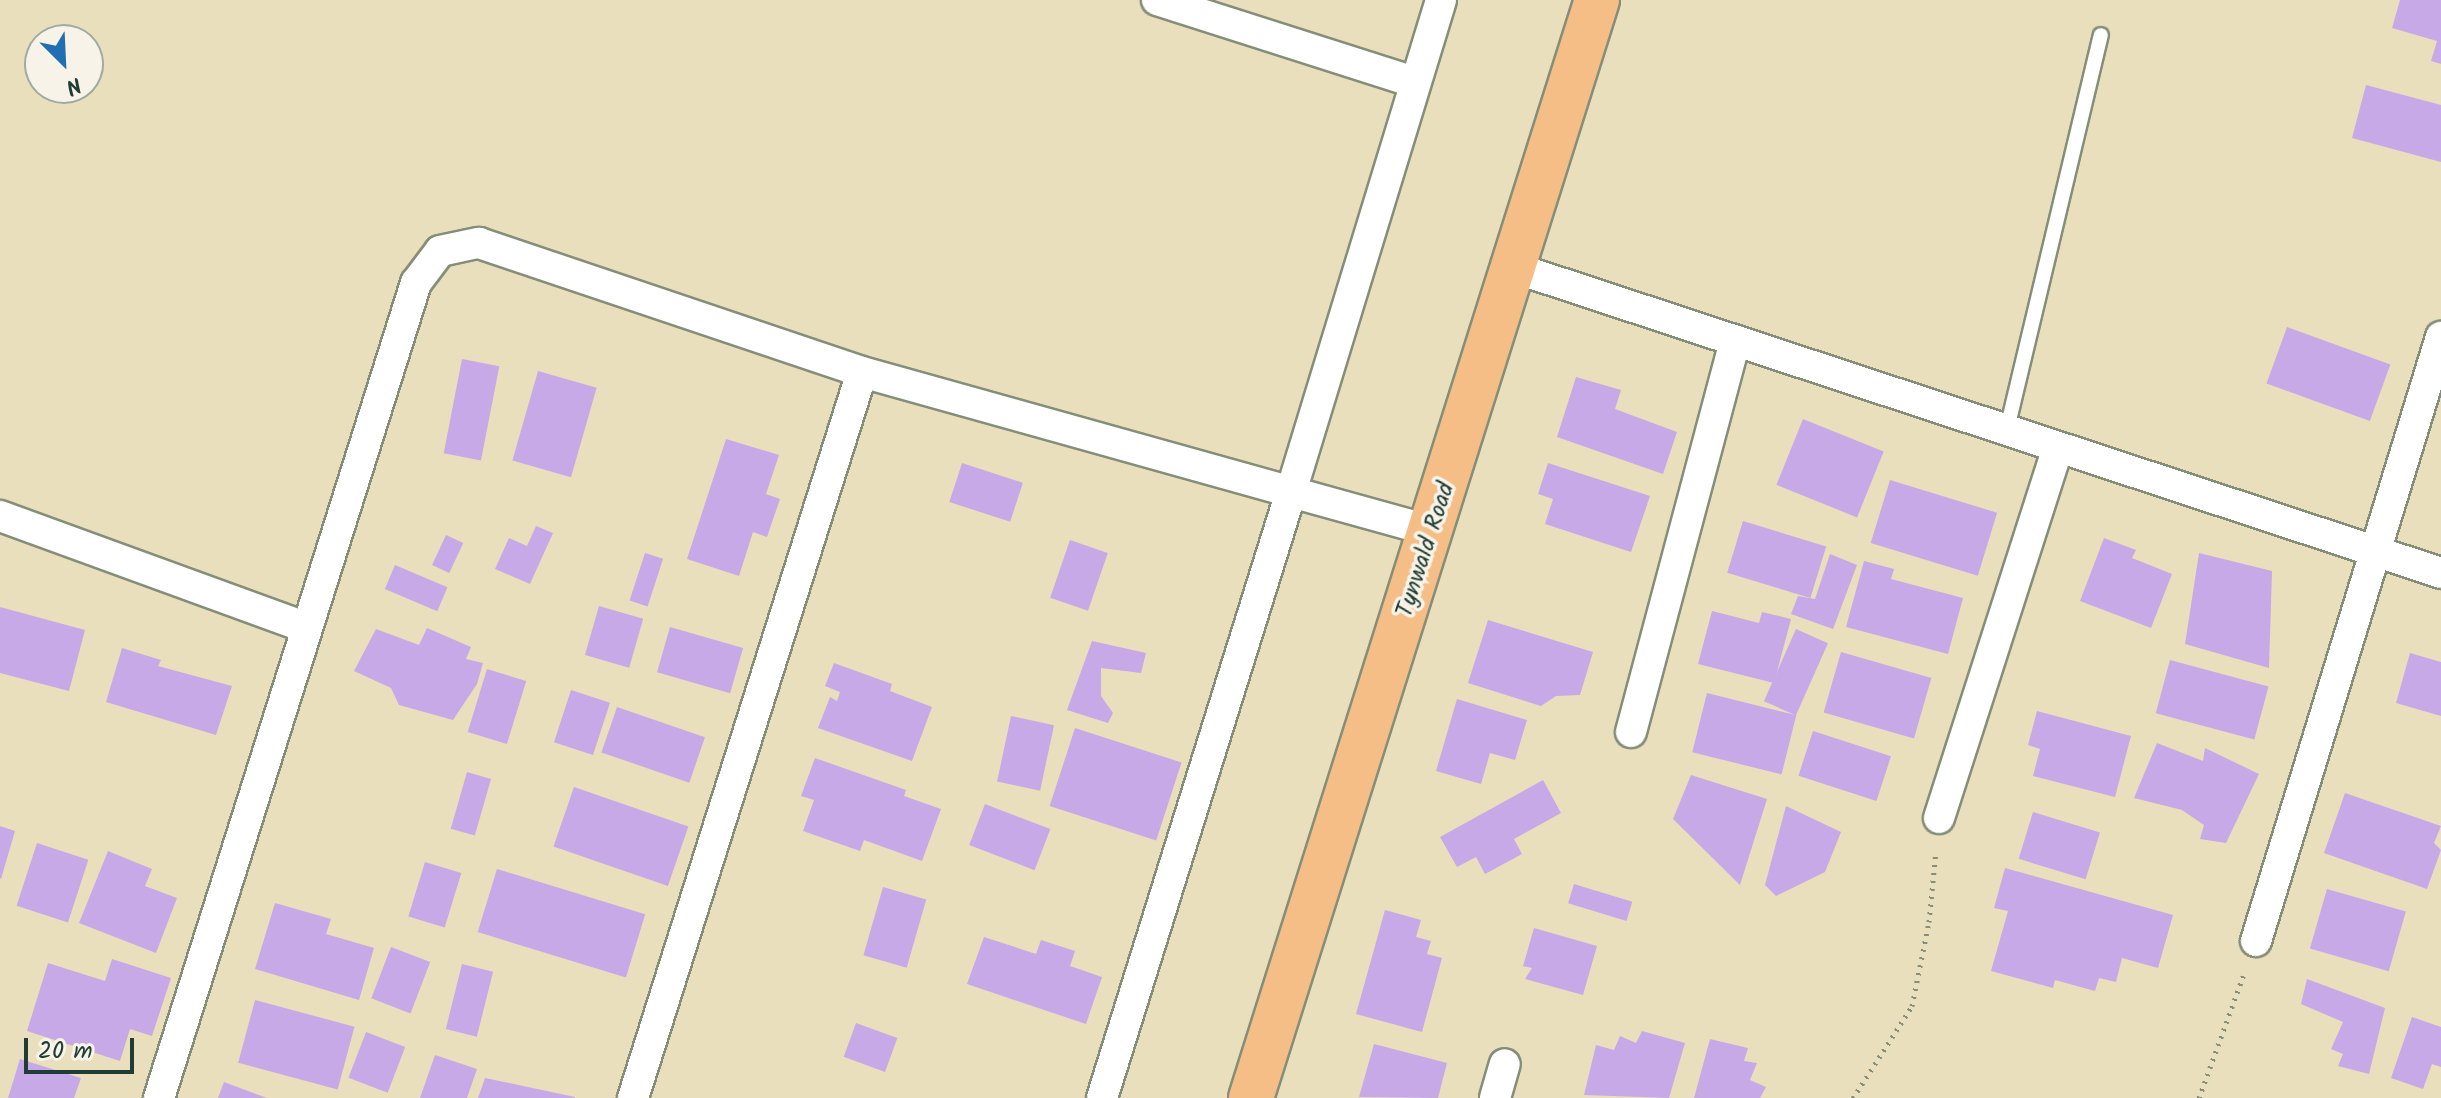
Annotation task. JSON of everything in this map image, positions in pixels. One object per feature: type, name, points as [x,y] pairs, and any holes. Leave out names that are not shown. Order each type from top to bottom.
[{"type":"main road","name":"Tynwald Road","points":[[1251,1098],[1597,0]]},
{"type":"street","points":[[1157,0],[1414,82]]},
{"type":"street","points":[[1102,1098],[1441,0]]},
{"type":"street","points":[[159,1098],[305,627],[416,283],[440,251],[479,243],[862,372],[1432,531]]},
{"type":"street","points":[[1515,268],[2371,555],[2441,573]]},
{"type":"street","points":[[2256,941],[2371,555],[2441,337]]},
{"type":"street","points":[[1631,732],[1735,341]]},
{"type":"street","points":[[633,1098],[862,372]]},
{"type":"street","points":[[1939,818],[2057,451]]},
{"type":"street","points":[[0,516],[305,627]]},
{"type":"street","points":[[1495,1098],[1505,1064]]},
{"type":"lane","points":[[2006,434],[2101,35]]},
{"type":"path","points":[[1853,1098],[1912,1006],[1929,922],[1939,818]]},
{"type":"path","points":[[2199,1098],[2256,941]]},
{"type":"building","points":[[2400,0],[2441,0],[2441,64],[2431,61],[2437,41],[2392,28]]},
{"type":"building","points":[[2366,85],[2441,105],[2441,162],[2352,138]]},
{"type":"building","points":[[2287,327],[2390,365],[2370,421],[2266,383]]},
{"type":"building","points":[[462,359],[499,366],[481,460],[444,453]]},
{"type":"building","points":[[538,371],[597,388],[571,477],[512,460]]},
{"type":"building","points":[[1576,377],[1621,390],[1615,409],[1677,432],[1663,474],[1557,437]]},
{"type":"building","points":[[1803,419],[1884,452],[1857,517],[1776,485]]},
{"type":"building","points":[[726,439],[779,455],[766,494],[780,499],[767,537],[753,532],[739,576],[687,559]]},
{"type":"building","points":[[962,463],[1023,483],[1010,522],[949,502]]},
{"type":"building","points":[[1548,463],[1650,496],[1631,552],[1545,524],[1553,499],[1538,494]]},
{"type":"building","points":[[1890,480],[1997,513],[1978,576],[1871,543]]},
{"type":"building","points":[[1743,521],[1826,546],[1810,598],[1727,573]]},
{"type":"building","points":[[536,526],[553,533],[530,584],[495,569],[509,538],[527,546]]},
{"type":"building","points":[[446,535],[463,543],[449,573],[432,565]]},
{"type":"building","points":[[2104,538],[2136,550],[2132,558],[2172,574],[2151,628],[2080,601]]},
{"type":"building","points":[[1070,540],[1108,553],[1088,611],[1050,598]]},
{"type":"building","points":[[645,553],[663,559],[648,606],[630,601]]},
{"type":"building","points":[[2199,553],[2272,571],[2269,668],[2185,644]]},
{"type":"building","points":[[1830,554],[1857,565],[1833,629],[1791,614],[1798,596],[1815,599]]},
{"type":"building","points":[[1864,561],[1894,569],[1891,579],[1963,598],[1948,654],[1846,627]]},
{"type":"building","points":[[395,565],[447,587],[437,611],[385,589]]},
{"type":"building","points":[[599,606],[643,619],[629,668],[585,655]]},
{"type":"building","points":[[0,607],[85,630],[69,691],[0,673]]},
{"type":"building","points":[[1712,611],[1759,623],[1762,612],[1791,619],[1774,683],[1698,664]]},
{"type":"building","points":[[1488,620],[1593,652],[1580,695],[1556,696],[1541,706],[1468,683]]},
{"type":"building","points":[[670,627],[743,648],[730,693],[657,672]]},
{"type":"building","points":[[427,628],[471,647],[466,659],[483,663],[477,684],[453,720],[399,705],[391,688],[354,671],[376,629],[419,645]]},
{"type":"building","points":[[1796,629],[1828,643],[1796,715],[1764,701]]},
{"type":"building","points":[[1092,641],[1146,653],[1141,673],[1101,668],[1101,696],[1113,713],[1108,723],[1067,710]]},
{"type":"building","points":[[122,648],[161,660],[158,666],[232,686],[216,735],[106,702]]},
{"type":"building","points":[[1841,652],[1931,678],[1914,738],[1824,713]]},
{"type":"building","points":[[2410,653],[2441,662],[2441,716],[2396,703]]},
{"type":"building","points":[[2170,660],[2269,686],[2254,740],[2156,713]]},
{"type":"building","points":[[834,663],[892,684],[890,691],[932,707],[912,761],[818,728],[830,697],[837,701],[840,692],[825,686]]},
{"type":"building","points":[[487,669],[526,681],[507,744],[468,732]]},
{"type":"building","points":[[571,690],[610,703],[593,755],[554,742]]},
{"type":"building","points":[[1707,693],[1796,715],[1782,774],[1692,752]]},
{"type":"building","points":[[1457,699],[1527,720],[1515,760],[1490,753],[1481,784],[1436,771]]},
{"type":"building","points":[[617,707],[705,737],[689,783],[601,752]]},
{"type":"building","points":[[2037,711],[2131,736],[2115,797],[2033,776],[2040,749],[2028,745]]},
{"type":"building","points":[[1011,716],[1054,725],[1040,791],[997,782]]},
{"type":"building","points":[[1075,728],[1182,763],[1156,841],[1050,806]]},
{"type":"building","points":[[1813,731],[1891,756],[1876,801],[1798,776]]},
{"type":"building","points":[[2157,743],[2203,761],[2205,748],[2259,774],[2226,843],[2200,839],[2204,825],[2182,810],[2134,798]]},
{"type":"building","points":[[815,758],[906,790],[904,796],[941,809],[922,861],[864,840],[860,851],[803,831],[814,800],[801,796]]},
{"type":"building","points":[[467,772],[491,779],[475,836],[451,829]]},
{"type":"building","points":[[1691,775],[1767,799],[1740,885],[1673,819]]},
{"type":"building","points":[[1543,780],[1561,813],[1514,839],[1522,854],[1485,874],[1476,857],[1457,867],[1440,837]]},
{"type":"building","points":[[574,787],[688,826],[668,886],[553,847]]},
{"type":"building","points":[[2345,793],[2441,826],[2434,843],[2441,850],[2427,889],[2324,853]]},
{"type":"building","points":[[985,804],[1050,829],[1035,870],[969,845]]},
{"type":"building","points":[[1786,806],[1841,832],[1825,872],[1776,896],[1765,885]]},
{"type":"building","points":[[2033,812],[2100,832],[2086,879],[2019,859]]},
{"type":"building","points":[[0,826],[15,831],[1,879],[0,878]]},
{"type":"building","points":[[37,843],[88,860],[68,922],[17,906]]},
{"type":"building","points":[[108,851],[152,869],[145,886],[177,898],[156,953],[79,923]]},
{"type":"building","points":[[425,862],[461,873],[445,928],[408,917]]},
{"type":"building","points":[[2005,868],[2173,915],[2158,968],[2122,958],[2116,982],[2099,978],[2095,991],[2055,980],[2053,988],[1991,971],[2008,911],[1994,908]]},
{"type":"building","points":[[497,869],[645,914],[626,977],[478,932]]},
{"type":"building","points":[[1574,884],[1632,902],[1626,921],[1568,903]]},
{"type":"building","points":[[883,887],[926,899],[907,968],[863,955]]},
{"type":"building","points":[[2327,889],[2406,912],[2389,971],[2310,949]]},
{"type":"building","points":[[275,903],[331,919],[326,934],[374,948],[359,1000],[255,969]]},
{"type":"building","points":[[1385,910],[1421,920],[1416,937],[1431,941],[1427,954],[1442,958],[1422,1032],[1356,1014]]},
{"type":"building","points":[[1534,928],[1597,946],[1583,995],[1525,979],[1532,968],[1523,966]]},
{"type":"building","points":[[984,937],[1036,954],[1041,940],[1075,951],[1070,966],[1102,977],[1086,1024],[967,984]]},
{"type":"building","points":[[391,947],[430,962],[411,1013],[371,998]]},
{"type":"building","points":[[112,959],[171,978],[152,1036],[130,1029],[120,1061],[27,1031],[48,963],[105,981]]},
{"type":"building","points":[[462,964],[493,972],[477,1037],[446,1029]]},
{"type":"building","points":[[2307,979],[2385,1008],[2369,1074],[2338,1066],[2343,1054],[2331,1049],[2343,1022],[2301,1004]]},
{"type":"building","points":[[255,1000],[354,1027],[338,1089],[238,1063]]},
{"type":"building","points":[[2412,1017],[2441,1027],[2441,1067],[2432,1064],[2423,1089],[2391,1078]]},
{"type":"building","points":[[856,1023],[897,1038],[885,1072],[844,1057]]},
{"type":"building","points":[[1642,1031],[1685,1043],[1669,1098],[1584,1095],[1596,1045],[1614,1050],[1620,1036],[1636,1043]]},
{"type":"building","points":[[366,1032],[405,1047],[388,1093],[348,1078]]},
{"type":"building","points":[[1710,1039],[1748,1048],[1744,1061],[1757,1063],[1750,1080],[1766,1087],[1760,1098],[1694,1098]]},
{"type":"building","points":[[1374,1044],[1447,1063],[1438,1098],[1359,1097]]},
{"type":"building","points":[[435,1055],[477,1069],[467,1098],[420,1098]]},
{"type":"building","points":[[20,1059],[81,1078],[74,1098],[8,1098]]},
{"type":"building","points":[[485,1078],[575,1097],[575,1098],[478,1098]]},
{"type":"building","points":[[224,1082],[267,1098],[218,1098]]}]
